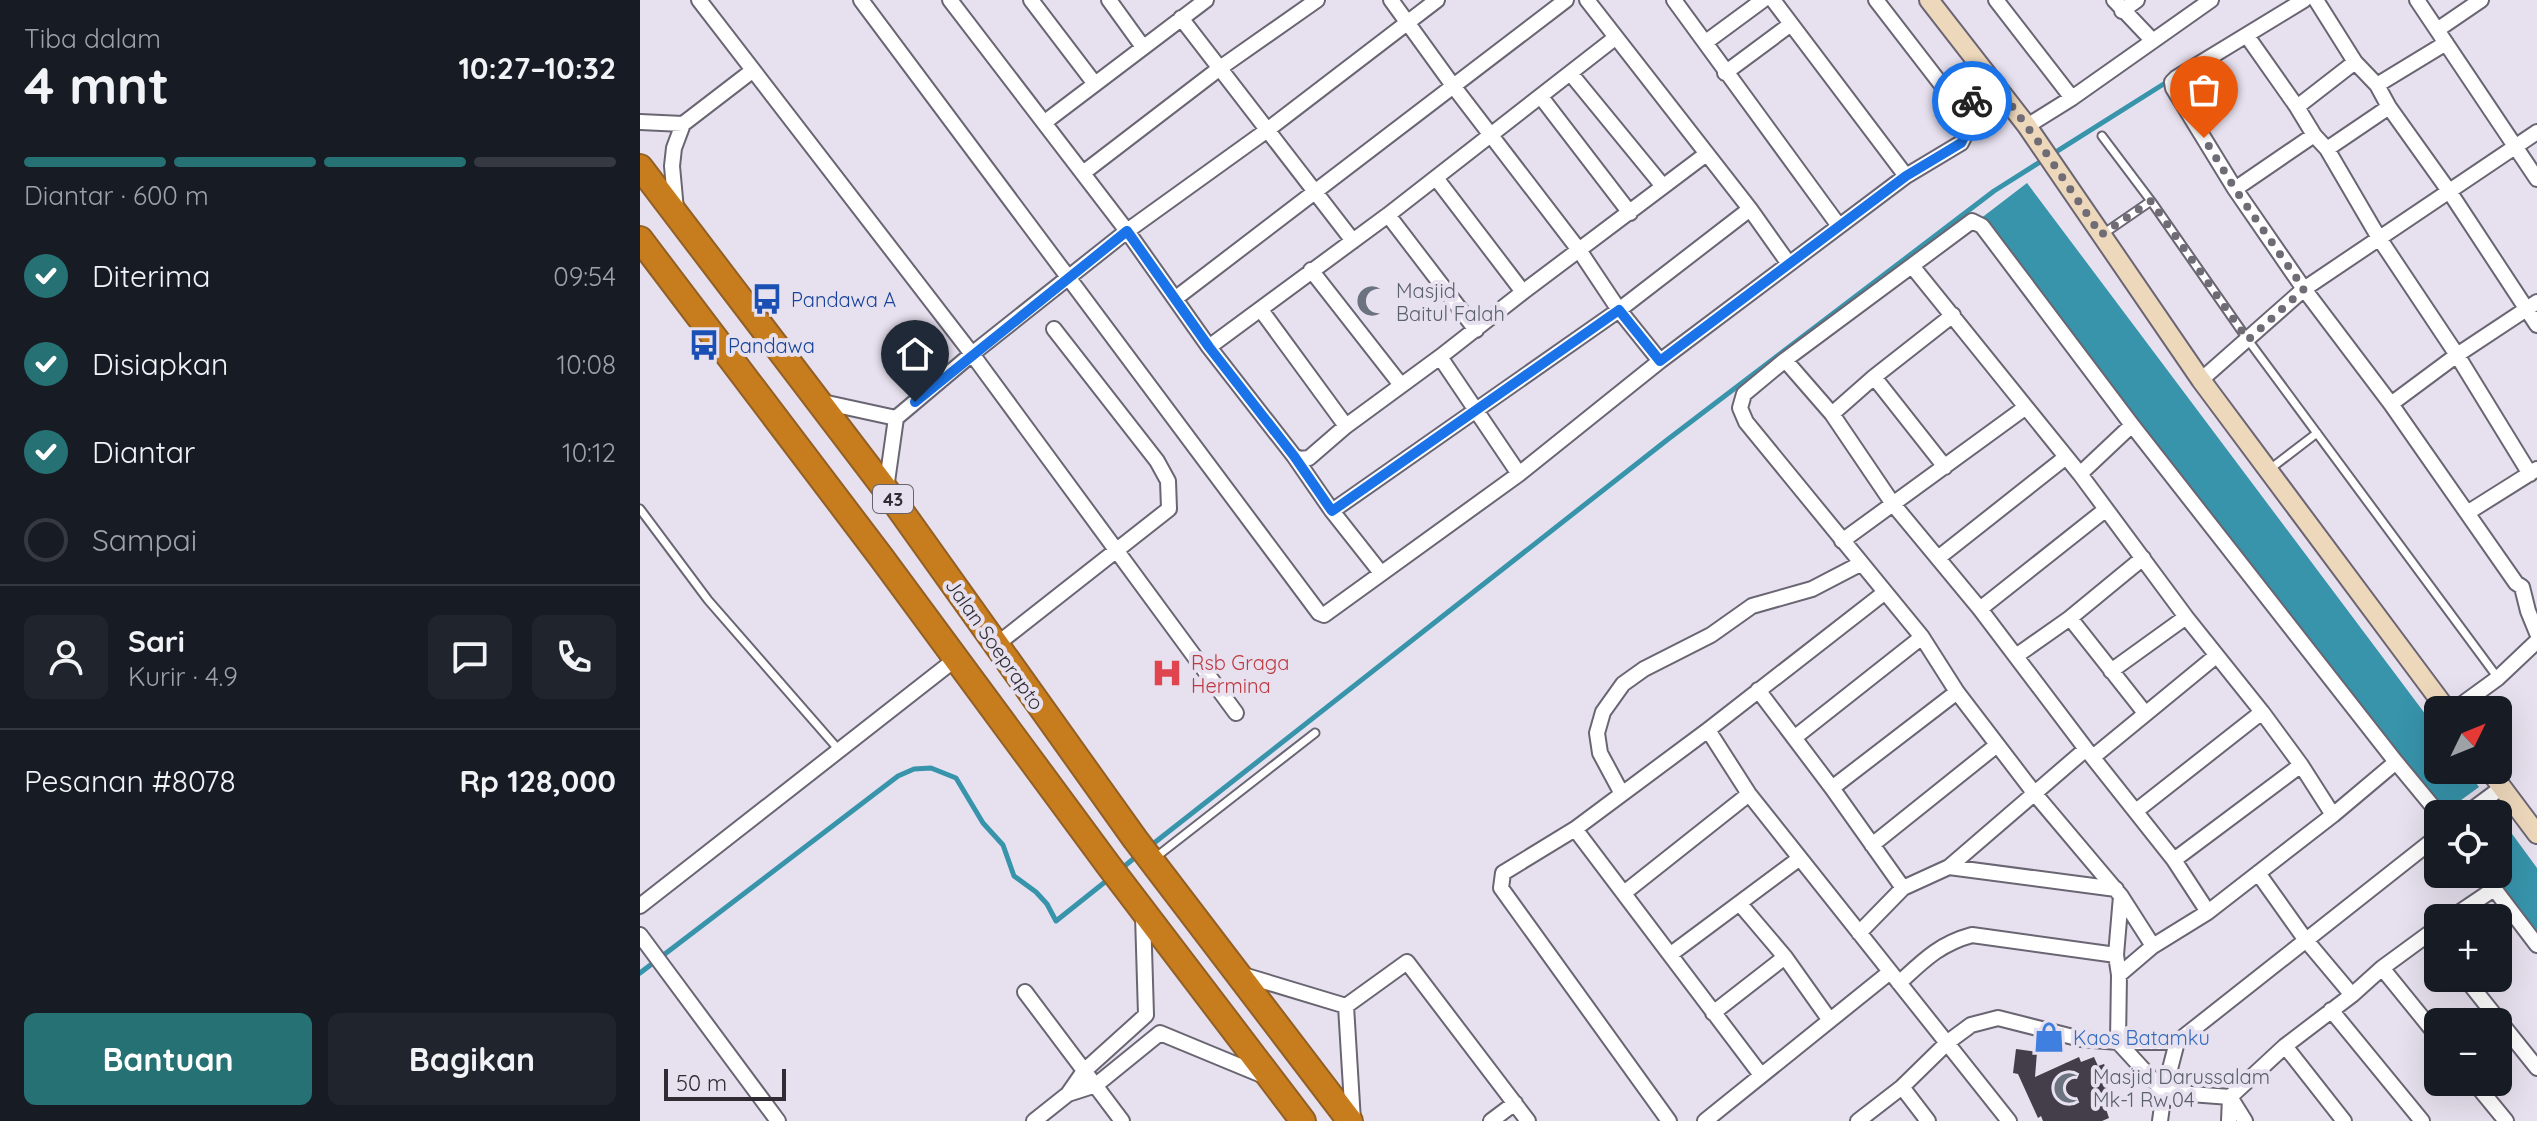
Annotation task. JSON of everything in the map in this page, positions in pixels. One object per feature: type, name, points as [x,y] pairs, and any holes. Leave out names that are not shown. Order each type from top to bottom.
[{"type":"highway","name":"Jalan Soeprapto","points":[[640,167],[886,490],[1234,972],[1351,1121]]},
{"type":"highway","name":"Jalan Soeprapto","points":[[640,239],[1303,1121]]},
{"type":"street","points":[[699,0],[972,354],[1236,713]]},
{"type":"street","points":[[861,0],[1322,615],[1328,614],[1519,474],[1660,361],[1906,176],[1965,138],[1967,131],[1954,101],[1876,0]]},
{"type":"street","points":[[1031,0],[1095,84]]},
{"type":"street","points":[[1109,0],[1143,47]]},
{"type":"street","points":[[1045,122],[1206,0]]},
{"type":"street","points":[[1083,173],[1220,68],[1317,0]]},
{"type":"street","points":[[1391,0],[1579,250],[1619,310],[1660,361]]},
{"type":"street","points":[[886,490],[896,418],[1127,231],[1266,131],[1437,0]]},
{"type":"street","points":[[1176,298],[1566,0]]},
{"type":"street","points":[[1587,0],[1750,209],[1789,264]]},
{"type":"street","points":[[1674,0],[1839,226]]},
{"type":"street","points":[[1706,42],[1763,0]]},
{"type":"street","points":[[1929,0],[2027,126],[2201,380],[2437,696]]},
{"type":"street","points":[[1996,0],[2072,98]]},
{"type":"street","points":[[2137,0],[2118,6],[2152,40]]},
{"type":"street","points":[[2027,126],[2211,0]]},
{"type":"street","points":[[2304,0],[2172,82],[2173,88],[2235,189],[2304,289],[2391,404],[2516,583],[2530,587],[2528,611],[2537,633]]},
{"type":"street","points":[[2316,0],[2355,62],[2377,85],[2389,107],[2532,306],[2537,325]]},
{"type":"street","points":[[2417,0],[2537,179]]},
{"type":"street","points":[[2377,85],[2441,36],[2481,0]]},
{"type":"street","points":[[957,2],[1209,347],[1381,573]]},
{"type":"street","points":[[1781,3],[1791,24],[1906,176]]},
{"type":"street","points":[[1181,18],[1353,241]]},
{"type":"street","points":[[1725,73],[1791,24]]},
{"type":"street","points":[[2247,36],[2314,135],[2327,149],[2379,238],[2534,471],[2467,513]]},
{"type":"street","points":[[1209,347],[1388,215],[1615,38]]},
{"type":"street","points":[[2297,107],[2355,62]]},
{"type":"street","points":[[677,214],[672,166],[674,148],[683,124],[752,71]]},
{"type":"street","points":[[1571,74],[1662,185]]},
{"type":"street","points":[[1541,97],[1630,213]]},
{"type":"street","points":[[1954,101],[2008,101]]},
{"type":"street","points":[[2327,149],[2389,107]]},
{"type":"street","points":[[640,122],[683,124]]},
{"type":"street","points":[[2201,380],[2304,289],[2537,132]]},
{"type":"street","points":[[2235,189],[2314,135]]},
{"type":"street","points":[[1294,456],[1309,458],[1346,426],[1705,155]]},
{"type":"street","points":[[1436,178],[1523,292]]},
{"type":"street","points":[[1332,511],[1619,310],[1750,209]]},
{"type":"street","points":[[1388,215],[1476,330]]},
{"type":"street","points":[[2153,946],[2118,892],[2035,794],[1957,692],[1922,637],[1746,422],[1740,408],[1744,394],[1785,360],[1972,221],[1982,226],[2132,425],[2427,800]]},
{"type":"street","points":[[1912,266],[2080,474],[2186,617],[2262,712],[2333,815]]},
{"type":"street","points":[[1311,270],[1401,385]]},
{"type":"street","points":[[2391,404],[2457,355],[2532,306]]},
{"type":"street","points":[[1261,310],[1346,426]]},
{"type":"street","points":[[1832,414],[1953,315]]},
{"type":"street","points":[[996,645],[1169,509],[1168,481],[1157,461],[1054,329]]},
{"type":"street","points":[[1440,357],[1519,474]]},
{"type":"street","points":[[1785,360],[1832,414],[1893,504],[1980,609],[2174,860],[2208,912]]},
{"type":"street","points":[[1874,377],[1945,467]]},
{"type":"street","points":[[817,400],[896,418]]},
{"type":"street","points":[[1842,541],[2026,407]]},
{"type":"street","points":[[2080,474],[2132,425]]},
{"type":"street","points":[[1938,558],[2066,457]]},
{"type":"street","points":[[1980,609],[2105,510]]},
{"type":"street","points":[[2016,656],[2070,618],[2143,558]]},
{"type":"street","points":[[1622,794],[1600,753],[1597,733],[1603,712],[1623,684],[1644,669],[1711,635],[1752,606],[1812,589],[1860,564]]},
{"type":"street","points":[[1669,1121],[1501,888],[1503,873],[1575,829],[1884,593]]},
{"type":"street","points":[[2111,671],[2186,617]]},
{"type":"street","points":[[2070,618],[2145,713]]},
{"type":"street","points":[[1794,738],[1922,637]]},
{"type":"street","points":[[2473,696],[2498,678],[2537,641]]},
{"type":"street","points":[[1859,933],[1903,888],[1949,867],[2035,794],[2216,656]]},
{"type":"street","points":[[640,906],[957,658]]},
{"type":"street","points":[[1758,690],[1903,888]]},
{"type":"street","points":[[1832,788],[1957,692]]},
{"type":"street","points":[[2136,811],[2262,712]]},
{"type":"street","points":[[1708,730],[1749,794],[2009,1121]]},
{"type":"street","points":[[1872,845],[1997,745]]},
{"type":"street","points":[[2119,975],[2153,946],[2208,912],[2396,762]]},
{"type":"street","points":[[2174,860],[2301,765]]},
{"type":"street","points":[[2498,784],[2537,834]]},
{"type":"street","points":[[2485,800],[2501,788]]},
{"type":"street","points":[[1624,893],[1749,794]]},
{"type":"street","points":[[1575,829],[1761,1075]]},
{"type":"street","points":[[2160,1121],[2177,1042],[2424,847]]},
{"type":"street","points":[[1671,954],[1800,858]]},
{"type":"street","points":[[1949,867],[2118,892]]},
{"type":"street","points":[[2258,873],[2305,939],[2352,995]]},
{"type":"street","points":[[2472,904],[2494,889],[2537,945]]},
{"type":"street","points":[[2118,892],[2118,1042],[2164,1092],[2230,1097]]},
{"type":"street","points":[[1740,904],[1785,957],[1829,1019]]},
{"type":"street","points":[[1143,910],[1146,1015],[1160,1033],[1272,1079]]},
{"type":"street","points":[[1705,1121],[1829,1019],[1952,941],[1972,935],[2116,955]]},
{"type":"street","points":[[642,938],[778,1121]]},
{"type":"street","points":[[2229,1121],[2230,1097],[2285,1046],[2382,968],[2424,942]]},
{"type":"street","points":[[1713,1013],[1785,957]]},
{"type":"street","points":[[1346,1006],[1407,962],[1526,1120]]},
{"type":"street","points":[[2382,968],[2424,1020]]},
{"type":"street","points":[[1234,972],[1346,1006]]},
{"type":"street","points":[[1025,992],[1122,1121]]},
{"type":"street","points":[[2476,992],[2537,1068]]},
{"type":"street","points":[[1346,1006],[1351,1121]]},
{"type":"street","points":[[2331,1010],[2422,1121]]},
{"type":"street","points":[[1034,1121],[1068,1094],[1084,1071],[1146,1015]]},
{"type":"street","points":[[1858,1121],[1902,1087],[1948,1042],[1971,1025],[1998,1018],[2081,1039],[2177,1042]]},
{"type":"street","points":[[1068,1094],[1096,1085],[1160,1033]]},
{"type":"street","points":[[2285,1046],[2344,1121]]},
{"type":"street","points":[[1902,1087],[1928,1121]]},
{"type":"street","points":[[2485,1096],[2506,1121]]},
{"type":"street","points":[[2230,1097],[2245,1121]]},
{"type":"street","points":[[1491,1121],[1515,1103]]},
{"type":"lane","points":[[2102,136],[2248,340],[2498,678]]},
{"type":"lane","points":[[2101,235],[2151,201]]},
{"type":"lane","points":[[2269,470],[2317,433]]},
{"type":"lane","points":[[640,509],[708,600],[839,750]]},
{"type":"lane","points":[[1145,852],[1315,733]]},
{"type":"water","points":[[2027,183],[2424,712],[2424,784],[2477,784],[2479,787],[2461,800],[2431,800],[1980,219]]},
{"type":"water","points":[[2512,834],[2537,868],[2537,941],[2512,904],[2497,888],[2512,888]]},
{"type":"building","name":"Masjid Darussalam Mk-1 Rw.04","points":[[2016,1049],[2037,1052],[2035,1077],[2079,1057],[2081,1062],[2094,1057],[2098,1066],[2104,1064],[2113,1084],[2107,1086],[2115,1105],[2106,1109],[2109,1118],[2102,1121],[2043,1121],[2041,1116],[2038,1118],[2018,1074],[2013,1073]]},
{"type":"waterway","points":[[1149,847],[1667,440],[1994,191],[2170,80]]},
{"type":"waterway","points":[[640,973],[898,776],[914,769],[931,768],[956,778],[983,823],[1003,845],[1014,876],[1036,892],[1056,921],[1110,878]]},
{"type":"waterway","points":[[1121,869],[1138,855]]},
{"type":"way so far","points":[[1972,101],[2008,101],[2101,235],[2151,201],[2248,340],[2304,289],[2204,138]]},
{"type":"place","name":"Pandawa A","points":[[767,299]]},
{"type":"place","name":"Masjid Baitul Falah","points":[[1372,301]]},
{"type":"place","name":"Pandawa","points":[[704,345]]},
{"type":"place","name":"Rsb Graga Hermina","points":[[1167,673]]},
{"type":"place","name":"Kaos Batamku","points":[[2049,1037]]},
{"type":"place","name":"Masjid Darussalam Mk-1 Rw.04","points":[[2069,1088]]},
{"type":"route","points":[[915,402],[1127,231],[1332,511],[1619,310],[1660,361],[1906,176],[1961,143],[1967,131],[1954,101],[1972,101]]}]
